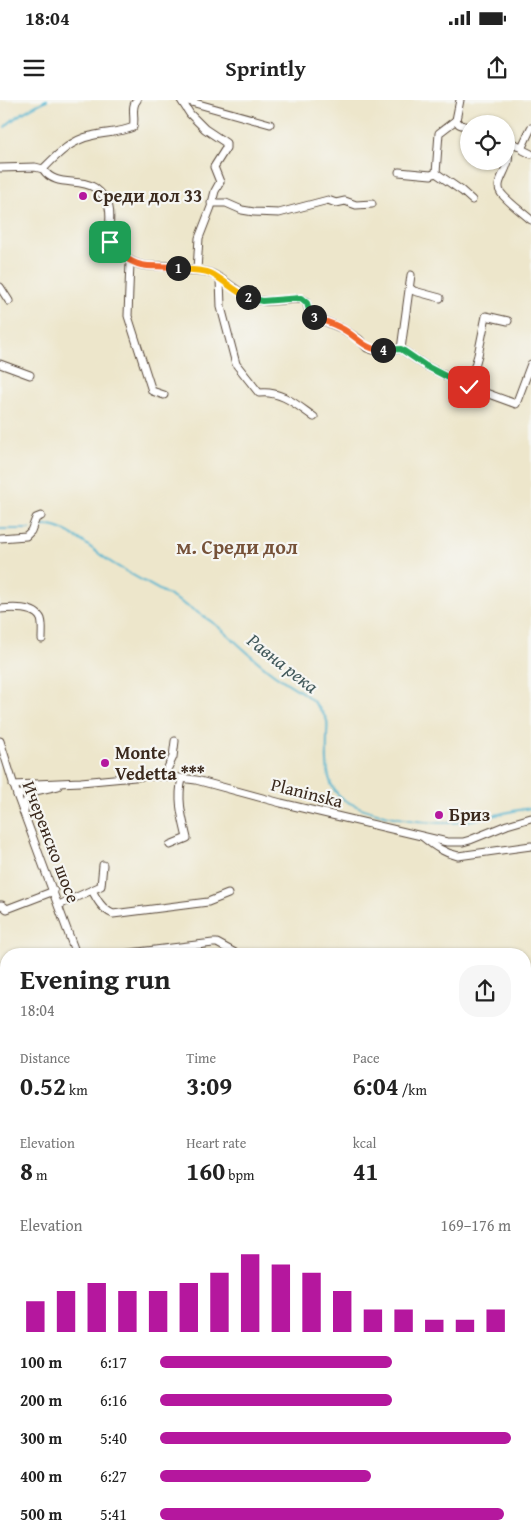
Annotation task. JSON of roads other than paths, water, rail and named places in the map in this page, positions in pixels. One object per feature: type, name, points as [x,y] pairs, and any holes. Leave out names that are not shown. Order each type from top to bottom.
[{"type":"street","points":[[43,169],[63,150],[78,140],[124,131],[133,127],[135,122],[134,102],[137,100]]},
{"type":"street","points":[[182,100],[270,124]]},
{"type":"street","points":[[182,100],[190,114],[204,129],[224,140],[226,144],[226,148],[214,168],[220,182],[215,191],[199,238],[197,270]]},
{"type":"street","points":[[436,173],[439,133],[456,120],[460,100]]},
{"type":"street","points":[[456,120],[460,124]]},
{"type":"street","points":[[522,147],[531,128]]},
{"type":"street","points":[[515,144],[531,154]]},
{"type":"street","points":[[0,168],[35,167],[43,169],[46,174],[56,180],[90,185],[97,189],[104,198],[111,216],[110,242],[112,249],[130,262],[151,267],[171,266],[186,270],[203,271],[220,279],[243,295],[262,301],[301,298],[307,303],[310,314],[341,328],[359,339],[367,348],[374,350],[401,349],[426,366],[469,387],[516,404],[531,364]]},
{"type":"street","points":[[505,170],[499,185],[500,192],[531,220]]},
{"type":"street","points":[[400,172],[431,175],[436,173]]},
{"type":"street","points":[[436,173],[472,200]]},
{"type":"street","points":[[211,203],[226,203],[242,210],[279,214],[328,200],[336,203],[345,201],[356,204],[372,204]]},
{"type":"street","points":[[130,262],[128,316],[152,391],[164,395]]},
{"type":"street","points":[[401,349],[412,275]]},
{"type":"street","points":[[220,279],[221,307],[236,364],[259,393],[269,391],[290,400],[314,417]]},
{"type":"street","points":[[0,287],[10,301]]},
{"type":"street","points":[[410,288],[414,291],[440,298]]},
{"type":"street","points":[[469,387],[486,316],[508,321]]},
{"type":"street","points":[[0,364],[30,375]]},
{"type":"street","points":[[0,538],[26,536],[31,531],[36,518],[41,516]]},
{"type":"street","points":[[0,609],[18,608],[37,614],[41,620],[42,639]]},
{"type":"street","name":"Ичеренско шосе","points":[[0,741],[16,795],[74,948]]},
{"type":"street","points":[[164,776],[173,757],[175,741]]},
{"type":"street","points":[[0,769],[8,769]]},
{"type":"street","name":"Planinska","points":[[70,783],[164,776],[214,785],[447,842],[463,842],[514,822],[531,818]]},
{"type":"street","points":[[170,845],[187,838],[180,810],[179,791],[182,779]]},
{"type":"street","points":[[13,785],[70,783]]},
{"type":"street","points":[[16,795],[70,783]]},
{"type":"street","points":[[24,815],[24,806],[33,791]]},
{"type":"street","points":[[423,837],[432,845],[448,854],[458,856],[531,846]]},
{"type":"street","points":[[59,905],[101,886],[103,865]]},
{"type":"street","points":[[92,890],[100,905],[106,911],[113,914],[208,902],[228,894]]},
{"type":"street","points":[[0,906],[2,905],[6,909],[54,892]]},
{"type":"street","points":[[177,948],[213,944],[225,948]]},
{"type":"waterway","points":[[5,127],[19,115],[47,100]]},
{"type":"waterway","name":"Равна река","points":[[36,527],[52,526],[70,533],[112,563],[191,608],[216,625],[271,672],[309,697],[326,719],[327,763],[330,781],[333,788],[346,801],[386,815],[433,823],[460,822],[531,808]]},
{"type":"waterway","name":"Равна река","points":[[0,529],[30,529]]},
{"type":"place","name":"Среди дол 33","points":[[83,196]]},
{"type":"place","name":"Monte Vedetta ***","points":[[105,763]]},
{"type":"place","name":"Бриз","points":[[439,815]]},
{"type":"district","name":"м. Среди дол","points":[[237,547]]}]
